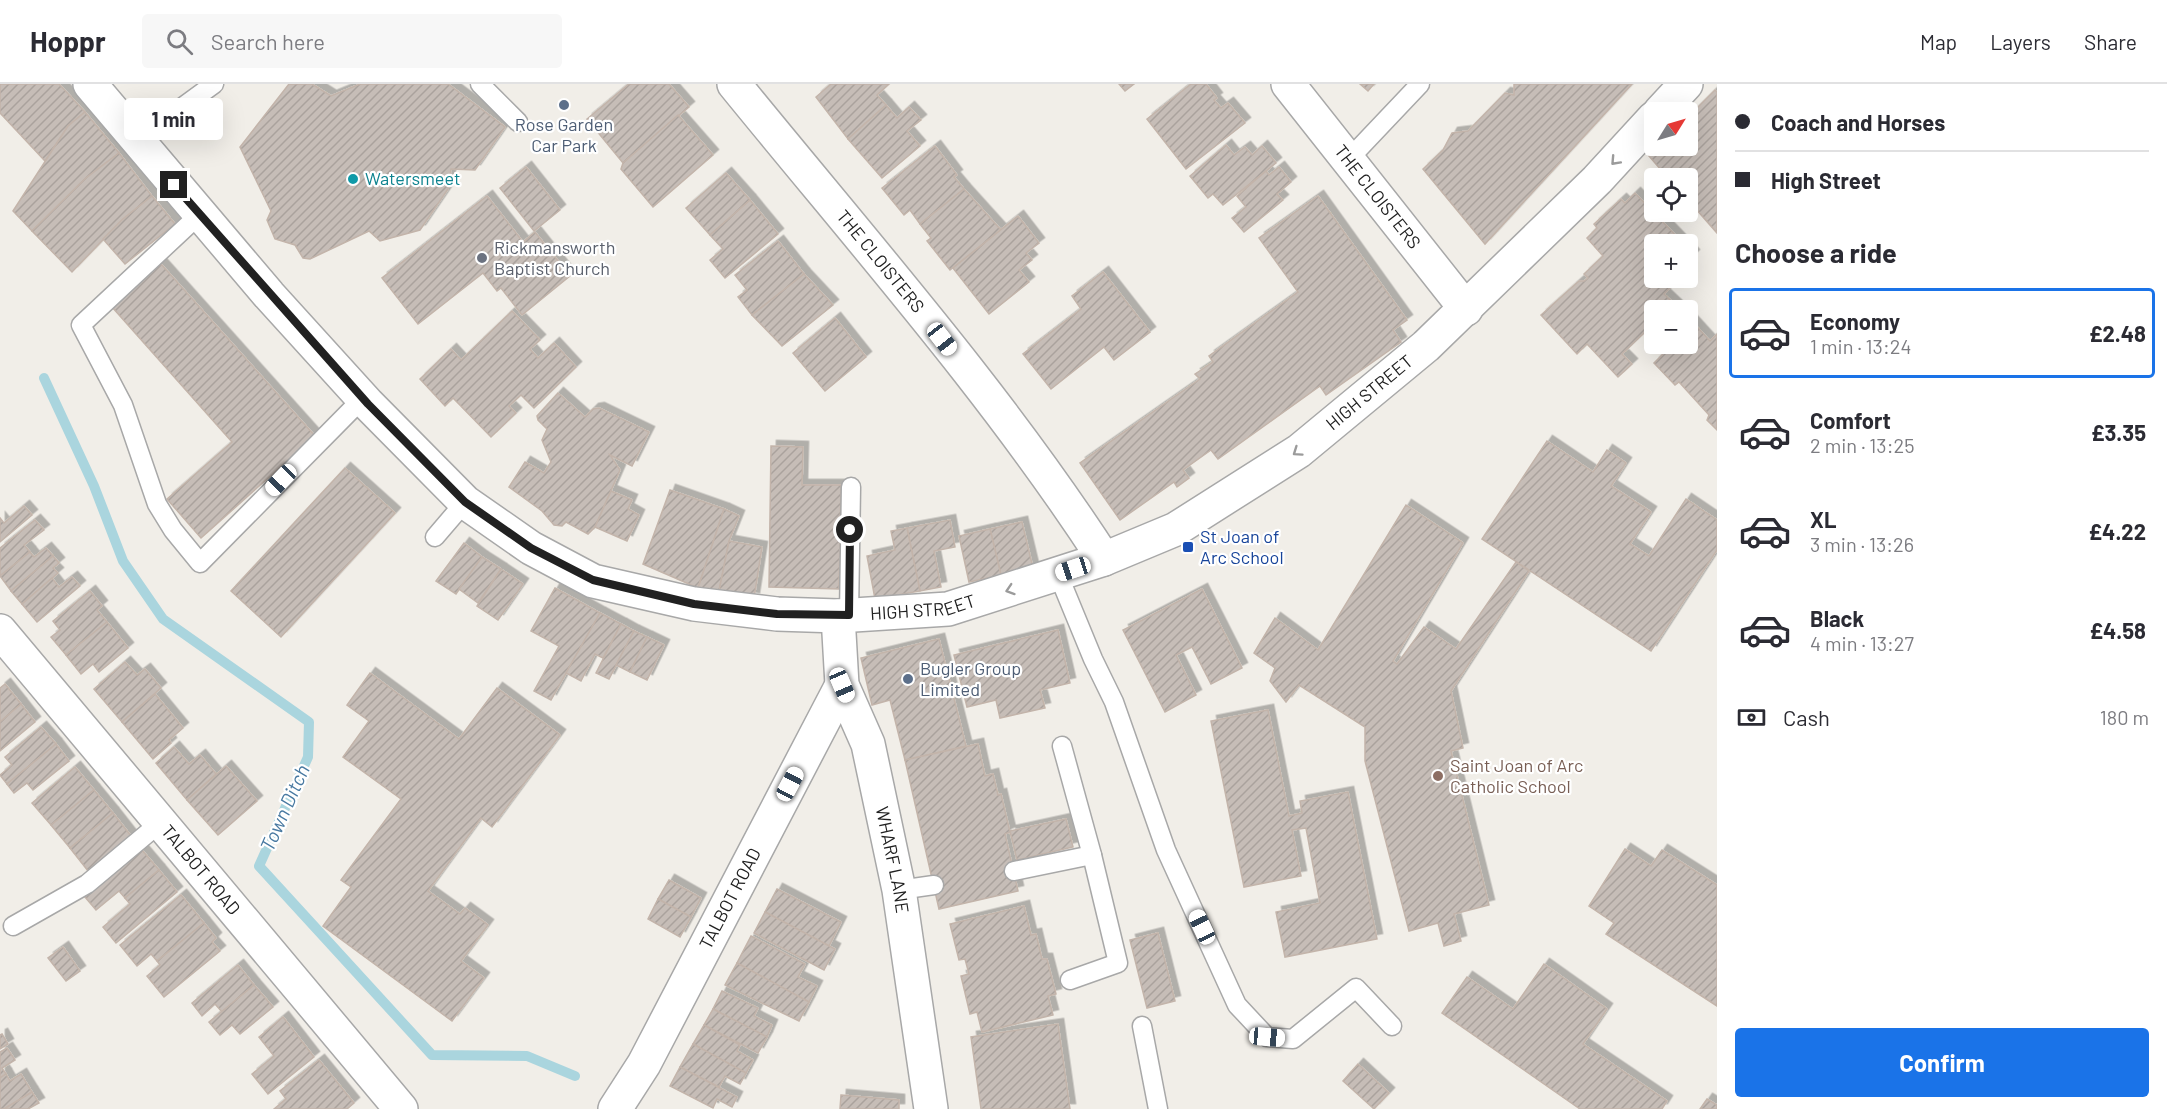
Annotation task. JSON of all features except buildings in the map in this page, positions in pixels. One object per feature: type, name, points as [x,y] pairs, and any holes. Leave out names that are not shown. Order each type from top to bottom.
[{"type":"street","name":"HIGH STREET","points":[[90,84],[136,141],[363,398],[465,502],[531,548],[593,580],[694,604],[777,614],[844,616],[948,609],[1104,559],[1176,529],[1299,451],[1466,309],[1597,180],[1644,129]]},
{"type":"street","name":"THE CLOISTERS","points":[[734,84],[942,339],[1058,489],[1104,559]]},
{"type":"street","name":"THE CLOISTERS","points":[[1288,84],[1466,309]]},
{"type":"street","points":[[1669,102],[1686,84]]},
{"type":"street","name":"WHARF LANE","points":[[844,616],[842,685],[868,744],[899,890],[931,1109]]},
{"type":"street","name":"TALBOT ROAD","points":[[0,631],[401,1109]]},
{"type":"street","name":"TALBOT ROAD","points":[[615,1109],[644,1064],[842,685]]},
{"type":"lane","points":[[136,141],[214,84]]},
{"type":"lane","points":[[480,84],[518,122]]},
{"type":"lane","points":[[1348,160],[1420,84]]},
{"type":"lane","points":[[200,214],[81,325],[123,405],[157,504],[173,530],[200,563],[363,398]]},
{"type":"lane","points":[[844,616],[851,488]]},
{"type":"lane","points":[[435,537],[465,502]]},
{"type":"lane","points":[[1058,574],[1093,659],[1114,702],[1166,850],[1237,1005],[1267,1037],[1293,1039],[1356,988],[1392,1026]]},
{"type":"lane","points":[[1062,746],[1092,855],[1118,963],[1070,980]]},
{"type":"lane","points":[[13,926],[87,884],[161,822]]},
{"type":"lane","points":[[1014,871],[1092,855]]},
{"type":"lane","points":[[899,890],[934,885]]},
{"type":"lane","points":[[1142,1026],[1158,1109]]},
{"type":"waterway","name":"Town Ditch","points":[[44,378],[94,486],[123,561],[163,619],[309,722],[308,757],[259,866],[432,1055],[527,1056],[575,1076]]},
{"type":"place","name":"Rose Garden Car Park","points":[[564,105]]},
{"type":"place","name":"Watersmeet","points":[[353,179]]},
{"type":"place","name":"Rickmansworth Baptist Church","points":[[482,258]]},
{"type":"place","name":"St Joan of Arc School","points":[[1188,547]]},
{"type":"place","name":"Bugler Group Limited","points":[[908,679]]},
{"type":"place","name":"Saint Joan of Arc Catholic School","points":[[1438,776]]},
{"type":"route","points":[[174,185],[269,295],[368,404],[465,502],[531,548],[593,580],[694,604],[777,614],[849,615],[850,530]]}]
